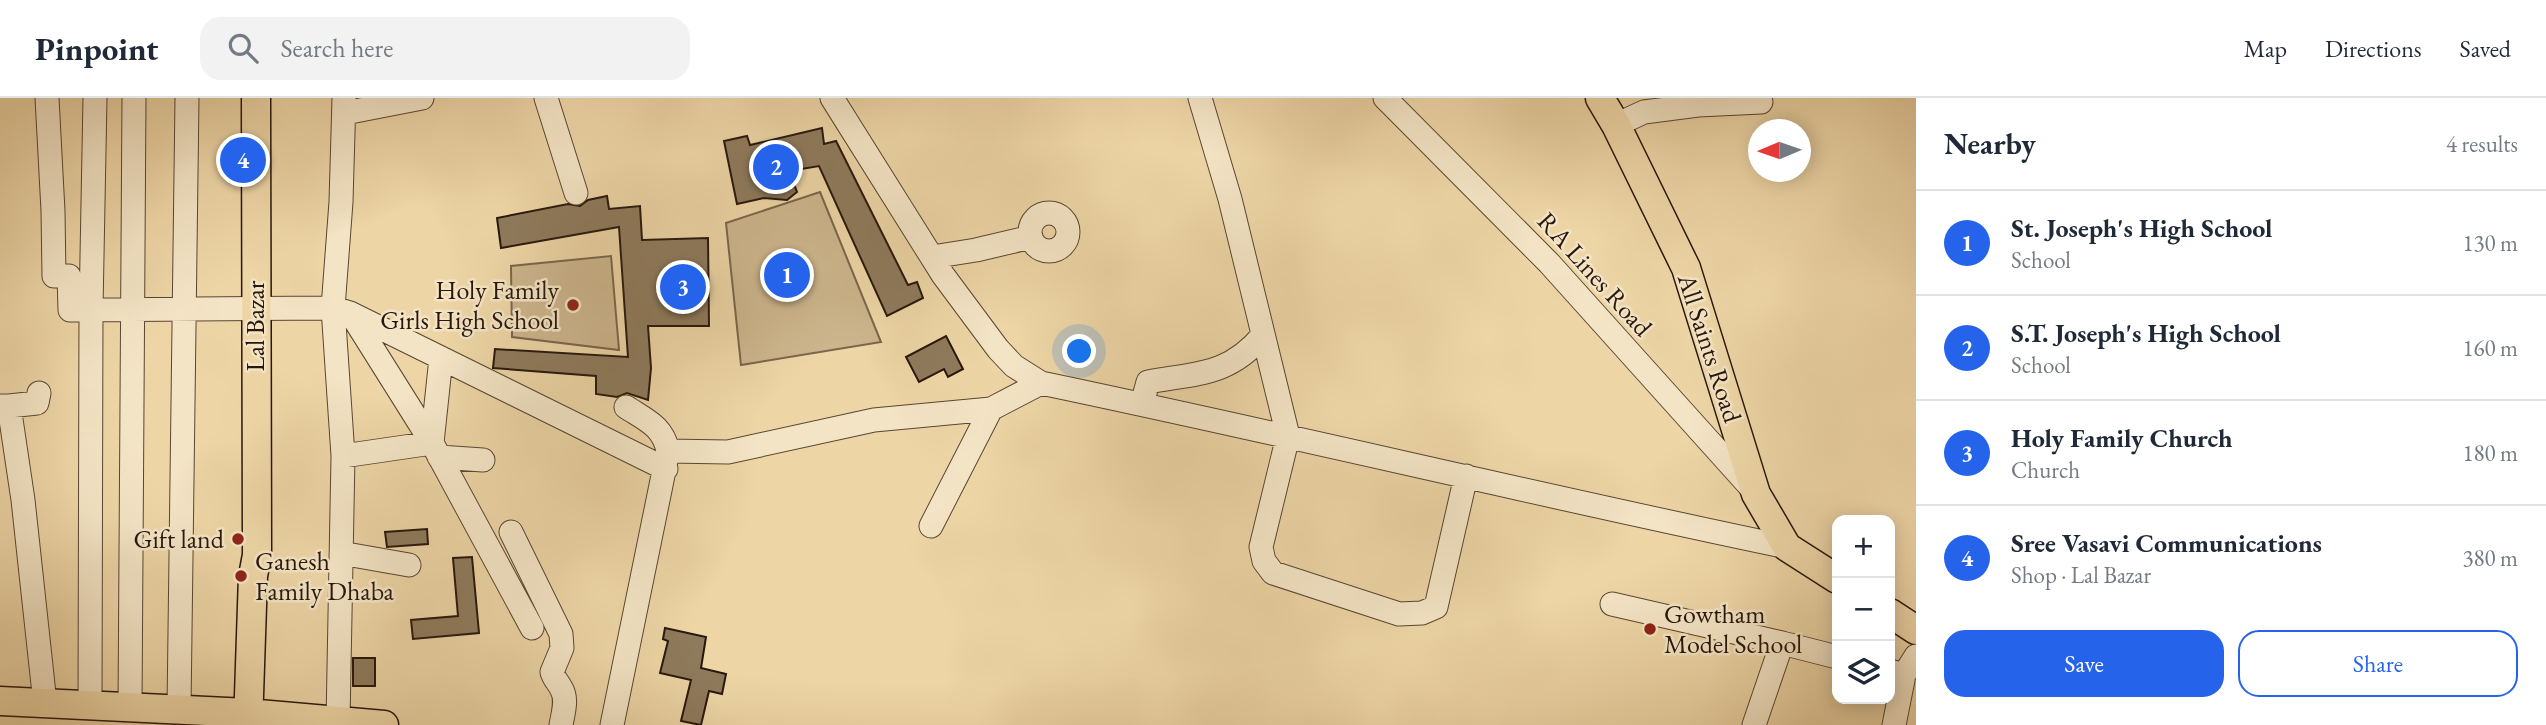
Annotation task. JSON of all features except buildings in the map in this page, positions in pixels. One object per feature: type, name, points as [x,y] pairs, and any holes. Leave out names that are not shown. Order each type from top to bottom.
[{"type":"main road","name":"Lal Bazar","points":[[255,719],[253,576],[257,555],[256,98]]},
{"type":"main road","name":"All Saints Road","points":[[1600,98],[1616,125],[1690,279],[1756,494],[1787,547],[1835,578]]},
{"type":"main road","points":[[1895,616],[1916,630]]},
{"type":"main road","points":[[0,701],[45,703],[98,715]]},
{"type":"main road","points":[[0,720],[98,715],[130,707],[179,709],[255,719],[384,725]]},
{"type":"street","points":[[47,98],[54,276],[69,276],[70,310],[255,308],[342,311],[667,460],[728,452],[874,420],[991,409],[1041,383]]},
{"type":"street","points":[[95,98],[91,309],[98,715]]},
{"type":"street","points":[[130,707],[134,98]]},
{"type":"street","points":[[179,709],[182,309],[187,98]]},
{"type":"street","points":[[338,721],[343,456],[342,311],[338,258],[344,106],[422,98]]},
{"type":"street","points":[[546,98],[576,193]]},
{"type":"street","points":[[832,98],[932,257],[998,349],[1014,366],[1041,383],[1787,547]]},
{"type":"street","points":[[1200,98],[1230,199],[1288,436],[1261,547],[1264,561],[1273,573],[1399,614],[1422,613],[1436,607],[1466,476]]},
{"type":"street","name":"RA Lines Road","points":[[1385,98],[1549,263],[1756,494]]},
{"type":"street","points":[[1616,125],[1653,104],[1760,102]]},
{"type":"street","points":[[932,257],[1031,237]]},
{"type":"street","points":[[342,311],[436,450],[532,628]]},
{"type":"street","points":[[1142,404],[1148,382],[1226,367],[1250,351],[1263,335]]},
{"type":"street","points":[[436,450],[441,358]]},
{"type":"street","points":[[39,393],[37,403],[5,406],[10,481],[45,703]]},
{"type":"street","points":[[612,725],[667,460],[666,438],[659,429],[626,407]]},
{"type":"street","points":[[931,526],[991,409]]},
{"type":"street","points":[[343,456],[436,450],[484,460]]},
{"type":"street","points":[[511,533],[561,634],[562,648],[552,672],[562,689],[565,701],[561,725]]},
{"type":"street","points":[[341,555],[409,565]]},
{"type":"street","points":[[1612,604],[1832,656]]},
{"type":"street","points":[[1754,725],[1782,643]]},
{"type":"street","points":[[1894,725],[1903,667]]},
{"type":"shaded area","points":[[820,192],[881,342],[741,365],[726,223]]},
{"type":"shaded area","points":[[611,256],[619,350],[512,337],[511,266]]},
{"type":"place","name":"Sree Vasavi Communications","points":[[243,160]]},
{"type":"place","name":"S.T. Joseph's High School","points":[[776,167]]},
{"type":"place","name":"St. Joseph's High School","points":[[787,275]]},
{"type":"place","name":"Holy Family Church","points":[[683,287]]},
{"type":"place","name":"Holy Family Girls High School","points":[[573,305]]},
{"type":"place","name":"Gift land","points":[[238,539]]},
{"type":"place","name":"Ganesh Family Dhaba","points":[[241,576]]},
{"type":"place","name":"Gowtham Model School","points":[[1650,629]]}]
